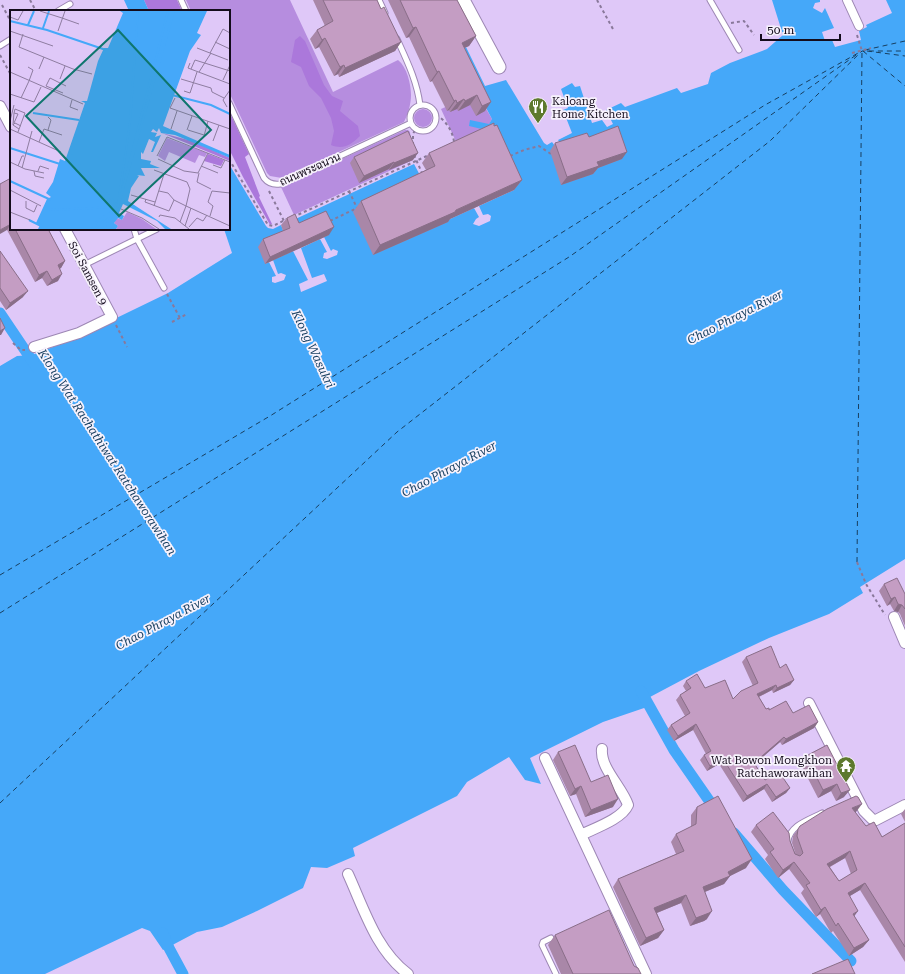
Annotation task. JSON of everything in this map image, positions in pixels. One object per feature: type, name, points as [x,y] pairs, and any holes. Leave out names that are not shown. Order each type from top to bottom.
[{"type":"street","points":[[463,0],[499,68]]},
{"type":"street","points":[[847,0],[858,30]]},
{"type":"street","points":[[0,106],[10,125]]},
{"type":"street","name":"Soi Samsen 9","points":[[66,230],[112,317]]},
{"type":"street","points":[[34,347],[79,333],[112,317]]},
{"type":"street","points":[[894,617],[905,644]]},
{"type":"street","points":[[809,703],[853,798],[864,811],[872,819],[876,820],[905,805]]},
{"type":"street","points":[[581,835],[620,815],[628,805],[601,756],[602,749]]},
{"type":"street","points":[[545,758],[646,974]]},
{"type":"street","points":[[348,874],[375,933],[385,950],[408,974]]},
{"type":"lane","points":[[181,0],[186,10]]},
{"type":"lane","points":[[379,0],[388,20]]},
{"type":"lane","points":[[710,0],[739,50]]},
{"type":"lane","points":[[64,10],[70,4]]},
{"type":"lane","points":[[394,33],[412,72],[418,90],[420,105]]},
{"type":"lane","points":[[0,46],[10,40]]},
{"type":"lane","name":"ถนนพระฉนวน","points":[[230,105],[264,178],[269,182],[276,184],[280,184],[411,123]]},
{"type":"lane","points":[[420,105],[432,108],[436,115],[435,124],[429,130],[421,131],[415,128],[411,123],[410,114],[420,105]]},
{"type":"lane","points":[[134,230],[137,239],[164,288]]},
{"type":"lane","points":[[84,265],[155,230]]},
{"type":"lane","points":[[787,845],[790,831],[800,824],[828,810]]},
{"type":"lane","points":[[551,938],[543,942],[542,945],[556,974]]},
{"type":"path","points":[[30,0],[35,10]]},
{"type":"path","points":[[597,0],[613,29]]},
{"type":"path","points":[[2,5],[10,20]]},
{"type":"path","points":[[724,24],[744,22],[754,36]]},
{"type":"path","points":[[858,30],[862,50]]},
{"type":"path","points":[[852,53],[871,48]]},
{"type":"path","points":[[0,55],[10,73]]},
{"type":"path","points":[[436,115],[446,122],[455,141],[452,144]]},
{"type":"path","points":[[413,147],[413,134],[415,128]]},
{"type":"path","points":[[507,158],[524,150],[539,146],[551,154]]},
{"type":"path","points":[[414,152],[416,161],[424,178]]},
{"type":"path","points":[[230,161],[268,225],[273,226],[431,154]]},
{"type":"path","points":[[269,182],[270,192],[285,224]]},
{"type":"path","points":[[323,224],[357,209],[350,192]]},
{"type":"path","points":[[164,288],[180,318]]},
{"type":"path","points":[[172,322],[187,314]]},
{"type":"path","points":[[112,317],[127,347]]},
{"type":"path","points":[[13,342],[21,350],[27,350],[34,347]]},
{"type":"path","points":[[857,562],[866,584],[886,617],[894,617]]},
{"type":"shaded area","points":[[144,0],[177,0],[182,10],[149,10]]},
{"type":"shaded area","points":[[186,0],[290,0],[333,92],[398,60],[401,63],[406,71],[411,91],[410,105],[404,122],[282,178],[270,176],[267,173],[230,94],[230,10],[191,10]]},
{"type":"shaded area","points":[[300,36],[305,41],[324,85],[332,96],[343,101],[340,111],[358,126],[360,136],[347,146],[339,147],[331,145],[334,131],[331,118],[321,98],[309,86],[301,67],[291,62],[295,40]]},
{"type":"shaded area","points":[[477,93],[492,119],[486,130],[458,146],[441,109]]},
{"type":"shaded area","points":[[423,109],[429,112],[432,118],[429,124],[423,127],[417,124],[414,118],[417,112]]},
{"type":"shaded area","points":[[230,113],[249,154],[245,157],[260,196],[259,197],[272,224],[270,225],[230,151]]},
{"type":"shaded area","points":[[405,130],[410,132],[413,160],[294,215],[281,187]]},
{"type":"water","points":[[124,0],[144,0],[149,10],[129,10]]},
{"type":"water","points":[[772,0],[820,0],[820,2],[815,3],[813,8],[822,13],[825,8],[834,28],[822,32],[825,41],[832,40],[835,47],[861,40],[859,31],[867,27],[866,25],[892,13],[886,0],[905,0],[905,559],[860,587],[863,593],[829,614],[769,638],[699,671],[650,697],[647,707],[603,722],[530,758],[541,784],[525,780],[509,757],[467,782],[457,796],[353,848],[355,856],[327,868],[311,867],[303,888],[222,927],[197,932],[163,950],[150,931],[142,928],[45,974],[0,974],[0,366],[17,356],[32,355],[87,334],[102,325],[168,293],[232,253],[224,230],[230,230],[230,166],[266,226],[273,229],[281,225],[285,235],[265,264],[269,262],[276,276],[272,277],[272,282],[275,283],[284,280],[286,275],[281,273],[278,274],[273,260],[293,251],[308,280],[299,284],[301,292],[327,281],[324,274],[312,278],[301,248],[320,239],[327,252],[324,253],[323,258],[327,259],[337,255],[338,251],[333,249],[331,251],[324,237],[328,235],[293,231],[289,222],[414,164],[448,220],[474,208],[479,217],[473,224],[479,226],[490,221],[491,216],[488,214],[483,215],[479,206],[514,190],[486,130],[469,126],[470,120],[489,124],[492,119],[456,52],[466,47],[485,86],[506,80],[544,143],[547,145],[552,142],[555,146],[560,143],[558,140],[572,133],[563,110],[568,108],[561,89],[572,83],[575,87],[580,86],[592,123],[602,120],[607,127],[613,124],[606,110],[621,103],[625,107],[677,88],[681,93],[708,84],[711,73],[730,63],[767,49],[783,35]]},
{"type":"building","points":[[323,0],[377,0],[381,9],[384,7],[401,42],[345,68],[344,65],[340,67],[325,38],[322,40],[317,30],[333,21]]},
{"type":"building","points":[[400,0],[457,0],[476,36],[462,43],[491,102],[482,106],[477,95],[465,101],[464,99],[457,103],[456,100],[454,101],[439,71],[437,72],[416,27],[413,28]]},
{"type":"building","points":[[494,123],[494,126],[497,125],[522,180],[456,210],[455,212],[380,245],[361,201],[435,166],[429,153]]},
{"type":"building","points":[[618,126],[627,152],[597,162],[599,166],[567,177],[555,143],[587,133],[589,137]]},
{"type":"building","points":[[408,131],[418,153],[364,176],[354,157]]},
{"type":"building","points":[[10,179],[10,225],[0,230],[0,184]]},
{"type":"building","points":[[326,211],[334,227],[270,257],[263,239],[290,228],[287,218],[295,214],[299,223]]},
{"type":"building","points":[[16,230],[49,230],[65,261],[58,265],[62,274],[52,280],[47,271],[39,275]]},
{"type":"building","points":[[0,251],[28,291],[10,303],[0,288]]},
{"type":"building","points":[[0,318],[5,328],[0,331]]},
{"type":"building","points":[[897,578],[905,594],[905,609],[902,605],[898,604],[895,597],[891,599],[884,584]]},
{"type":"building","points":[[771,646],[780,668],[786,664],[794,680],[777,688],[776,685],[757,694],[766,709],[769,708],[769,710],[786,701],[793,713],[809,705],[818,722],[786,739],[784,737],[754,763],[765,780],[779,772],[790,788],[776,797],[767,784],[747,796],[723,759],[710,766],[704,755],[711,751],[696,724],[678,736],[671,725],[690,713],[680,695],[691,688],[686,681],[697,674],[705,688],[725,680],[733,699],[741,691],[758,683],[746,657]]},
{"type":"building","points":[[575,745],[591,782],[608,775],[618,799],[591,810],[581,786],[575,789],[558,752]]},
{"type":"building","points":[[827,745],[850,790],[841,793],[837,784],[823,790],[806,756]]},
{"type":"building","points":[[718,796],[752,859],[728,872],[730,876],[703,887],[712,911],[709,913],[696,918],[686,895],[654,908],[664,930],[646,938],[618,879],[684,851],[676,834],[696,824],[697,807]]},
{"type":"building","points":[[856,796],[862,804],[852,808],[866,826],[874,822],[882,837],[905,823],[905,947],[865,883],[848,893],[858,911],[853,914],[869,940],[854,948],[838,923],[836,926],[825,907],[821,910],[806,885],[810,883],[794,862],[783,870],[770,852],[774,849],[756,825],[773,812],[789,833],[790,841],[795,854],[800,856],[803,853],[797,836],[798,829],[800,826],[827,809]],"holes":[[[850,851],[857,870],[839,881],[827,864]]]},
{"type":"building","points":[[609,910],[634,966],[638,968],[641,974],[573,974],[555,935]]},
{"type":"building","points":[[848,959],[855,974],[812,974]]},
{"type":"waterway","name":"Klong Wat Rachathiwat Ratchaworawihan","points":[[0,313],[37,368]]},
{"type":"waterway","points":[[641,691],[674,750],[717,812]]},
{"type":"waterway","points":[[734,833],[783,890],[851,961]]},
{"type":"waterway","points":[[163,933],[183,974]]},
{"type":"ferry route","points":[[865,50],[905,41]]},
{"type":"ferry route","points":[[857,562],[862,51]]},
{"type":"ferry route","points":[[0,803],[397,432],[770,141],[862,51],[905,51]]},
{"type":"ferry route","points":[[863,51],[905,86]]},
{"type":"ferry route","points":[[867,51],[905,56]]},
{"type":"ferry route","points":[[0,575],[270,416],[765,105],[860,52]]},
{"type":"ferry route","points":[[0,613],[569,257],[859,53]]},
{"type":"place","name":"Kaloang Home Kitchen","points":[[538,124]]},
{"type":"place","name":"Wat Bowon Mongkhon Ratchaworawihan","points":[[846,783]]},
{"type":"water label","name":"Chao Phraya River","points":[[735,317]]},
{"type":"water label","name":"Klong Wasukri","points":[[313,349]]},
{"type":"water label","name":"Chao Phraya River","points":[[449,469]]},
{"type":"water label","name":"Chao Phraya River","points":[[163,622]]}]
